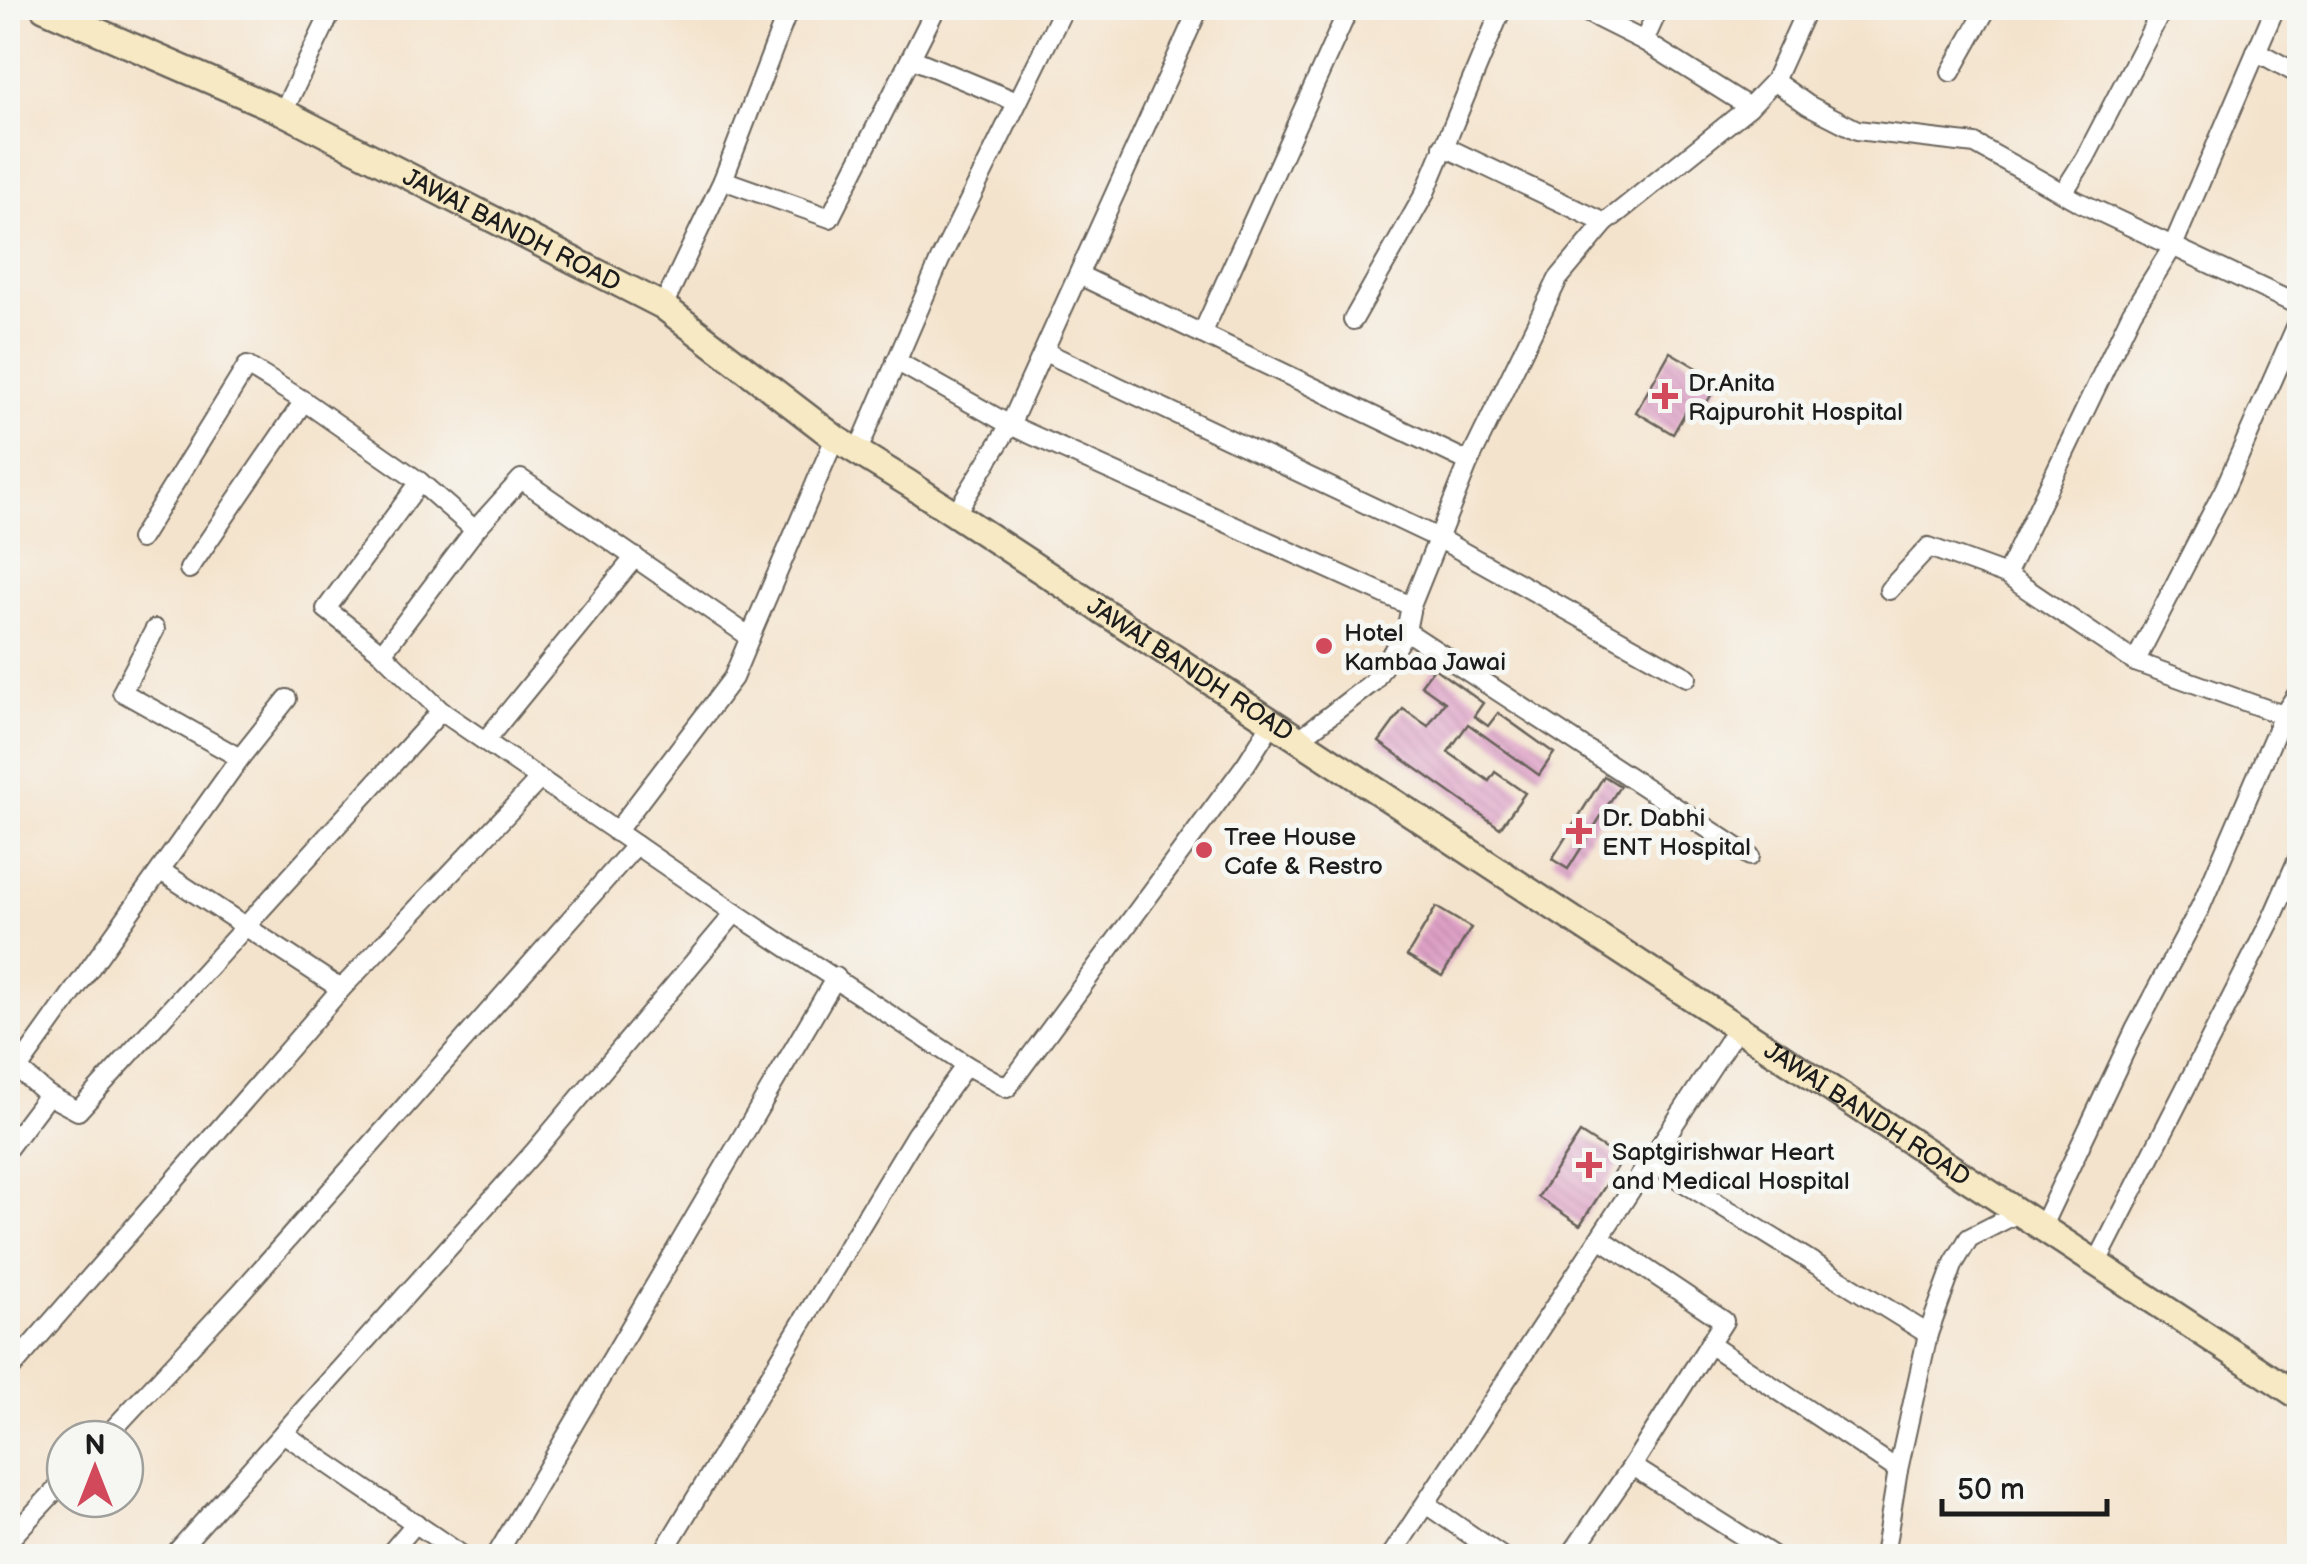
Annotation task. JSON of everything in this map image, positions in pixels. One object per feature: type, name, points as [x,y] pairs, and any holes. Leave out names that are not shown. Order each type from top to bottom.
[{"type":"street","name":"JAWAI BANDH ROAD","points":[[44,8],[283,112],[664,306],[857,453],[2300,1398]]},
{"type":"street","points":[[283,112],[333,8]]},
{"type":"street","points":[[664,306],[724,180],[789,8]]},
{"type":"street","points":[[724,180],[830,218],[936,8]]},
{"type":"street","points":[[857,453],[940,260],[1064,8]]},
{"type":"street","points":[[955,514],[1010,425],[1199,8]]},
{"type":"street","points":[[1202,334],[1349,8]]},
{"type":"street","points":[[1353,320],[1424,195],[1502,8]]},
{"type":"street","points":[[1578,8],[1644,40],[1749,108]]},
{"type":"street","points":[[1644,40],[1659,8]]},
{"type":"street","points":[[1298,740],[1373,682],[1406,632],[1411,606],[1469,462],[1558,279],[1605,223],[1749,108],[1774,81],[1806,8]]},
{"type":"street","points":[[1950,72],[1987,8]]},
{"type":"street","points":[[2062,193],[2085,158],[2163,8]]},
{"type":"street","points":[[2006,576],[2132,312],[2172,248],[2275,8]]},
{"type":"street","points":[[2256,51],[2300,75]]},
{"type":"street","points":[[912,59],[1017,102]]},
{"type":"street","points":[[1774,81],[1808,105],[1856,130],[1975,144],[2172,248],[2300,306]]},
{"type":"street","points":[[1444,146],[1605,223]]},
{"type":"street","points":[[1079,275],[1469,462]]},
{"type":"street","points":[[2135,662],[2224,488],[2300,318]]},
{"type":"street","points":[[1045,352],[1438,538],[1686,677]]},
{"type":"street","points":[[896,362],[1010,425],[1411,606]]},
{"type":"street","points":[[140,540],[248,366],[420,482],[475,530]]},
{"type":"street","points":[[190,569],[304,401]]},
{"type":"street","points":[[616,832],[733,678],[835,438]]},
{"type":"street","points":[[382,652],[475,530],[521,479],[750,636]]},
{"type":"street","points":[[420,482],[326,609],[382,652],[441,711],[735,913],[1007,1088],[1272,723]]},
{"type":"street","points":[[1889,590],[1930,547],[2006,576],[2135,662],[2283,715]]},
{"type":"street","points":[[485,741],[634,556]]},
{"type":"street","points":[[155,629],[122,692],[240,758]]},
{"type":"street","points":[[1406,632],[1750,856]]},
{"type":"street","points":[[2041,1228],[2136,1030],[2201,906],[2283,715],[2300,690]]},
{"type":"street","points":[[287,699],[240,758],[18,1068],[48,1096],[78,1111],[441,711]]},
{"type":"street","points":[[8,1372],[341,989],[540,779]]},
{"type":"street","points":[[123,1419],[241,1292],[636,845]]},
{"type":"street","points":[[2096,1264],[2272,918],[2300,854]]},
{"type":"street","points":[[161,871],[341,989]]},
{"type":"street","points":[[173,1556],[520,1167],[735,913]]},
{"type":"street","points":[[496,1556],[836,977]]},
{"type":"street","points":[[1392,1556],[1737,1028]]},
{"type":"street","points":[[661,1556],[916,1134],[966,1065]]},
{"type":"street","points":[[8,1148],[48,1096]]},
{"type":"street","points":[[1652,1162],[1928,1334]]},
{"type":"street","points":[[1884,1556],[1928,1334],[1954,1263],[1970,1238],[2018,1213]]},
{"type":"street","points":[[1570,1556],[1724,1321],[1600,1238]]},
{"type":"street","points":[[1709,1344],[1898,1470]]},
{"type":"street","points":[[283,1433],[464,1556]]},
{"type":"street","points":[[1632,1466],[1774,1556]]},
{"type":"street","points":[[8,1541],[45,1501]]},
{"type":"street","points":[[1426,1504],[1500,1556]]},
{"type":"street","points":[[388,1556],[416,1524]]},
{"type":"building","points":[[1670,352],[1719,381],[1701,413],[1689,406],[1673,434],[1636,412]]},
{"type":"building","points":[[1434,668],[1483,703],[1474,716],[1488,726],[1498,713],[1554,753],[1539,775],[1468,724],[1448,752],[1489,781],[1495,772],[1525,793],[1500,828],[1379,742],[1403,709],[1428,726],[1445,702],[1421,685]]},
{"type":"building","points":[[1604,776],[1620,786],[1568,869],[1552,859]]},
{"type":"building","points":[[1436,907],[1471,928],[1442,976],[1407,956]]},
{"type":"building","points":[[1580,1133],[1622,1160],[1580,1225],[1538,1197]]},
{"type":"place","name":"Dr.Anita Rajpurohit Hospital","points":[[1665,396]]},
{"type":"place","name":"Hotel Kambaa Jawai","points":[[1324,646]]},
{"type":"place","name":"Dr. Dabhi ENT Hospital","points":[[1579,831]]},
{"type":"place","name":"Tree House Cafe & Restro","points":[[1204,850]]},
{"type":"place","name":"Saptgirishwar Heart and Medical Hospital","points":[[1589,1165]]}]
